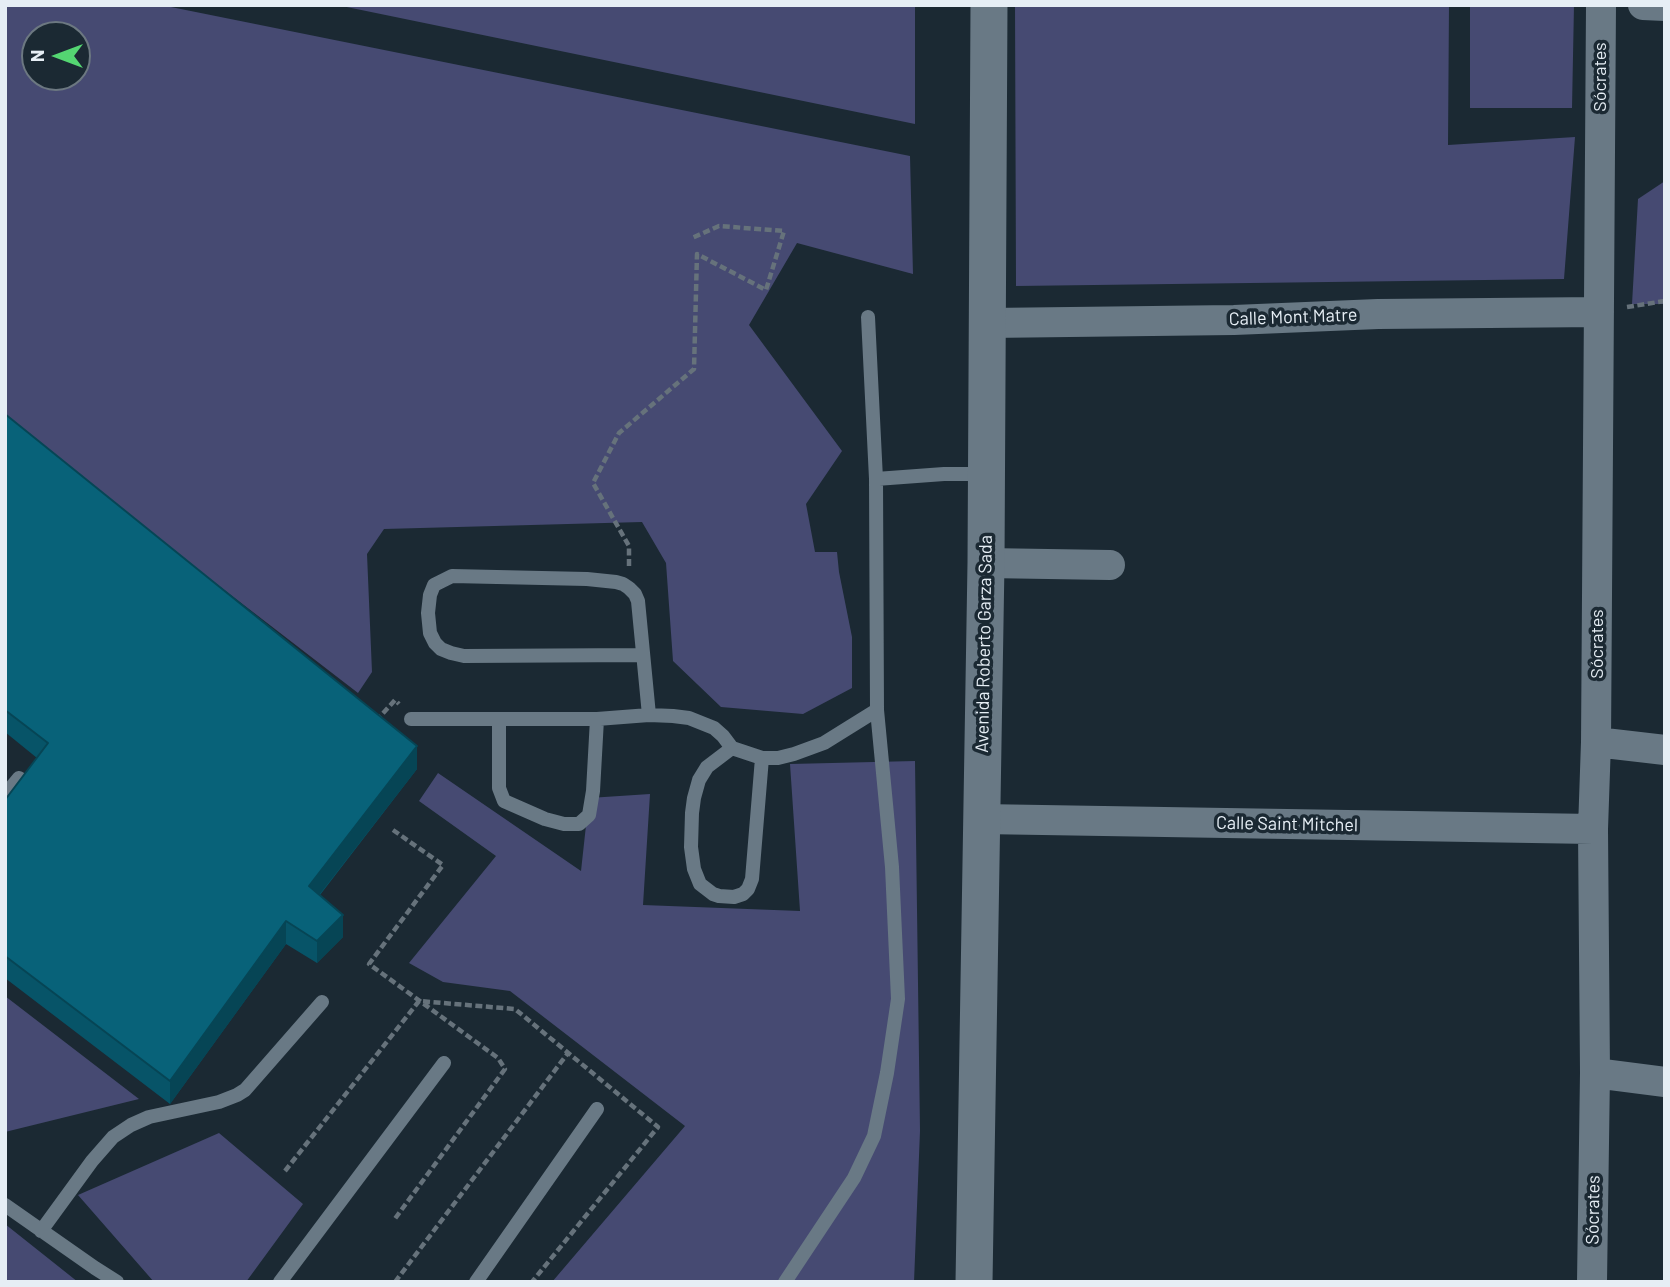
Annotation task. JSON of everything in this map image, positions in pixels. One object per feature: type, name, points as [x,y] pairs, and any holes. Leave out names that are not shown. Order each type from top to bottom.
[{"type":"street","name":"Avenida Roberto Garza Sada","points":[[974,1282],[986,564],[989,5]]},
{"type":"street","name":"Sócrates","points":[[1592,1282],[1595,1073],[1593,829],[1596,742],[1601,5]]},
{"type":"street","points":[[1643,5],[1665,6]]},
{"type":"street","name":"Calle Mont Matre","points":[[988,323],[1599,312]]},
{"type":"street","points":[[986,564],[1110,565]]},
{"type":"street","points":[[1596,742],[1665,750]]},
{"type":"street","name":"Calle Saint Mitchel","points":[[981,819],[1593,829]]},
{"type":"street","points":[[1595,1073],[1665,1082]]},
{"type":"lane","points":[[785,1282],[854,1178],[874,1136],[898,999],[892,867],[877,710],[876,479],[868,317]]},
{"type":"lane","points":[[876,479],[987,474]]},
{"type":"lane","points":[[642,655],[464,656],[451,653],[441,649],[430,633],[430,595],[434,585],[452,576],[587,579],[616,582],[629,588],[638,601],[649,715]]},
{"type":"lane","points":[[411,719],[597,719],[649,715],[681,717],[703,722],[713,728],[732,748],[762,758],[778,758],[824,743],[877,710]]},
{"type":"lane","points":[[499,719],[499,788],[504,801],[545,819],[564,824],[579,824],[589,815],[597,719]]},
{"type":"lane","points":[[732,748],[707,767],[699,780],[692,813],[691,847],[694,869],[700,884],[713,894],[725,898],[738,896],[748,889],[752,879],[762,758]]},
{"type":"lane","points":[[5,794],[19,778]]},
{"type":"lane","points":[[41,1231],[113,1137],[149,1117],[237,1096],[322,1002]]},
{"type":"lane","points":[[280,1282],[444,1063]]},
{"type":"lane","points":[[476,1282],[597,1109]]},
{"type":"lane","points":[[5,1205],[117,1282]]},
{"type":"path","points":[[629,588],[629,546],[593,483],[619,433],[694,369],[697,254],[766,289],[784,231],[719,226],[692,238]]},
{"type":"path","points":[[1599,312],[1665,301]]},
{"type":"path","points":[[393,830],[443,865],[369,964],[498,1058],[505,1069],[394,1220]]},
{"type":"path","points":[[285,1171],[419,1001]]},
{"type":"path","points":[[395,1282],[568,1053]]},
{"type":"shaded area","points":[[5,5],[161,5],[910,156],[913,274],[797,243],[749,325],[842,451],[806,504],[815,552],[837,552],[852,637],[852,688],[803,714],[721,707],[673,661],[666,563],[642,522],[384,529],[367,554],[372,672],[358,693],[5,421]]},
{"type":"shaded area","points":[[337,5],[915,5],[915,124]]},
{"type":"shaded area","points":[[1015,5],[1449,5],[1448,145],[1575,137],[1564,279],[1016,286]]},
{"type":"shaded area","points":[[1470,5],[1574,5],[1572,108],[1470,108]]},
{"type":"shaded area","points":[[1665,181],[1665,304],[1632,304],[1638,199]]},
{"type":"shaded area","points":[[915,761],[920,1131],[914,1282],[552,1282],[685,1126],[510,991],[443,982],[409,963],[496,856],[419,801],[438,773],[581,871],[589,798],[650,794],[643,905],[800,911],[790,764]]},
{"type":"shaded area","points":[[5,996],[139,1099],[5,1132]]},
{"type":"shaded area","points":[[219,1133],[303,1204],[246,1282],[154,1282],[78,1195]]},
{"type":"shaded area","points":[[5,1224],[78,1282],[5,1282]]},
{"type":"building","points":[[5,414],[417,746],[309,886],[343,915],[317,941],[286,921],[170,1081],[5,956],[5,800],[48,743],[5,710]]}]
